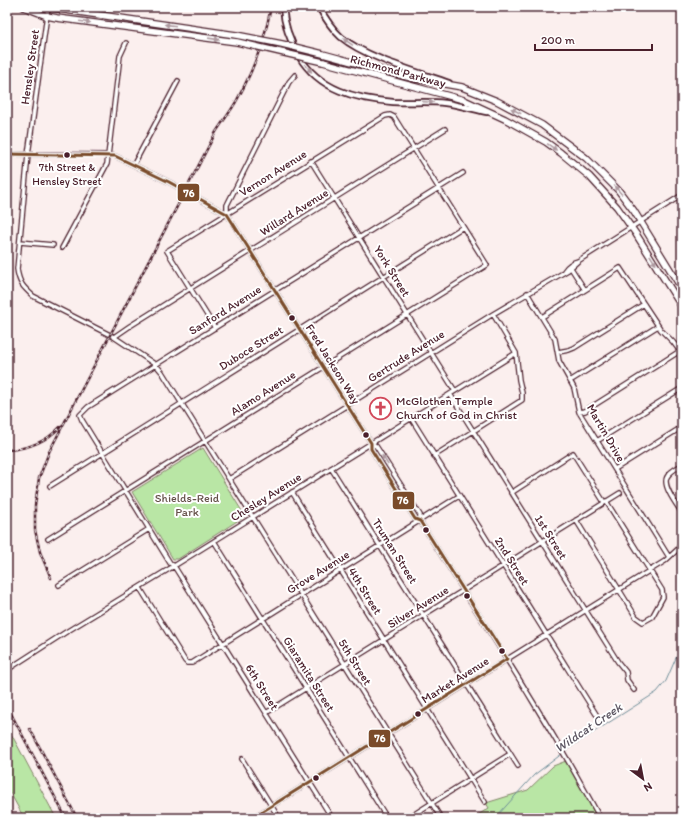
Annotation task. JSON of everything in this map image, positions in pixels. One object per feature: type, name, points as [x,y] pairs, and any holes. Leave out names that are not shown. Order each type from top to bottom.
[{"type":"highway","name":"Richmond Parkway","points":[[24,7],[47,16],[237,42],[323,62],[464,100],[528,131],[578,166],[610,199],[632,227],[682,307]]},
{"type":"highway","name":"Richmond Parkway","points":[[47,7],[236,35],[323,54],[411,78],[462,88],[514,109],[542,125],[568,143],[586,158],[608,180],[627,201],[682,289]]},
{"type":"main road","points":[[283,7],[286,27],[303,63],[314,75],[330,86],[347,94],[361,98],[394,102],[445,103],[494,114]]},
{"type":"main road","points":[[319,7],[328,23],[342,37],[359,49],[378,58],[462,88]]},
{"type":"street","name":"Hensley Street","points":[[47,7],[28,155],[17,269],[19,279],[24,288],[33,296],[114,337],[156,365]]},
{"type":"street","points":[[62,248],[106,164],[120,56],[126,43]]},
{"type":"street","points":[[7,154],[115,156],[169,182],[227,214],[227,205],[289,82],[295,75]]},
{"type":"street","points":[[134,164],[178,81]]},
{"type":"street","name":"Vernon Avenue","points":[[191,288],[167,251],[385,116],[390,115],[394,117],[414,149]]},
{"type":"street","name":"Willard Avenue","points":[[114,337],[445,129]]},
{"type":"street","points":[[414,149],[463,227]]},
{"type":"street","name":"York Street","points":[[312,161],[455,391]]},
{"type":"street","name":"Sanford Avenue","points":[[80,415],[88,407],[463,173]]},
{"type":"street","points":[[564,270],[571,268],[578,261],[682,195]]},
{"type":"street","name":"Fred Jackson Way","points":[[227,214],[371,443],[376,446],[420,515],[420,521],[507,659],[600,818]]},
{"type":"street","name":"Alamo Avenue","points":[[48,539],[487,265],[463,227]]},
{"type":"street","name":"Duboce Street","points":[[50,486],[463,227]]},
{"type":"street","points":[[20,242],[54,245]]},
{"type":"street","name":"Gertrude Avenue","points":[[229,479],[564,270],[574,262],[578,261]]},
{"type":"street","points":[[571,268],[585,290]]},
{"type":"street","points":[[542,317],[620,268],[665,336],[673,342],[681,353],[586,411],[579,412]]},
{"type":"street","points":[[191,288],[215,328]]},
{"type":"street","name":"Martin Drive","points":[[527,293],[555,339],[559,361],[575,392],[579,412],[669,557]]},
{"type":"street","points":[[558,352],[574,348],[644,304]]},
{"type":"street","points":[[434,456],[522,400],[516,353],[492,314]]},
{"type":"street","points":[[570,381],[658,326]]},
{"type":"street","name":"Chesley Avenue","points":[[7,670],[516,353]]},
{"type":"street","name":"5th Street","points":[[156,365],[182,403],[441,818]]},
{"type":"street","points":[[597,441],[682,388]]},
{"type":"street","name":"1st Street","points":[[450,394],[585,610],[626,672],[627,680],[634,690]]},
{"type":"street","name":"6th Street","points":[[80,415],[170,563],[174,566],[332,818]]},
{"type":"street","name":"2nd Street","points":[[411,418],[596,714]]},
{"type":"street","points":[[615,469],[682,426]]},
{"type":"street","name":"Fred Jackson Way","points":[[371,443],[371,449],[414,519],[420,521]]},
{"type":"street","points":[[511,493],[573,454],[662,590],[663,597],[652,617],[643,622],[636,617],[576,520]]},
{"type":"street","points":[[682,465],[670,473],[666,481],[666,486],[682,513]]},
{"type":"street","name":"Truman Street","points":[[331,468],[518,766]]},
{"type":"street","name":"4th Street","points":[[292,492],[486,802]]},
{"type":"street","name":"Silver Avenue","points":[[266,713],[620,492]]},
{"type":"street","name":"Grove Avenue","points":[[140,588],[184,661],[187,663],[192,663],[459,496]]},
{"type":"street","points":[[59,585],[149,529]]},
{"type":"street","name":"Giaramita Street","points":[[214,541],[387,818]]},
{"type":"street","name":"Market Avenue","points":[[252,818],[649,570],[669,557],[678,549],[682,541]]},
{"type":"street","points":[[408,818],[510,754]]},
{"type":"street","points":[[242,759],[279,818]]},
{"type":"green space","name":"Shields-Reid Park","points":[[203,448],[245,516],[178,559],[173,559],[132,492]]},
{"type":"green space","points":[[7,726],[56,818],[24,818],[7,787]]},
{"type":"green space","points":[[566,761],[600,818],[473,818],[489,808],[486,803],[528,790],[553,766]]},
{"type":"waterway","name":"Wildcat Creek","points":[[493,818],[497,816],[534,775],[575,744],[657,692],[666,681],[682,644]]},
{"type":"railway","points":[[51,578],[40,552],[35,530],[35,505],[39,478],[49,452],[216,132],[243,89],[262,43],[271,7]]},
{"type":"railway","points":[[7,450],[36,444],[49,437],[60,427]]},
{"type":"railway","points":[[7,706],[66,818]]},
{"type":"railway","points":[[30,729],[77,818]]},
{"type":"transit line","name":"76","points":[[7,154],[115,156],[169,182],[227,214],[371,443],[371,449],[415,519],[420,521],[507,659]]},
{"type":"transit line","name":"76","points":[[252,818],[507,659]]},
{"type":"place","name":"7th Street & Hensley Street","points":[[67,155]]},
{"type":"place","name":"McGlothen Temple Church of God in Christ","points":[[381,408]]}]
